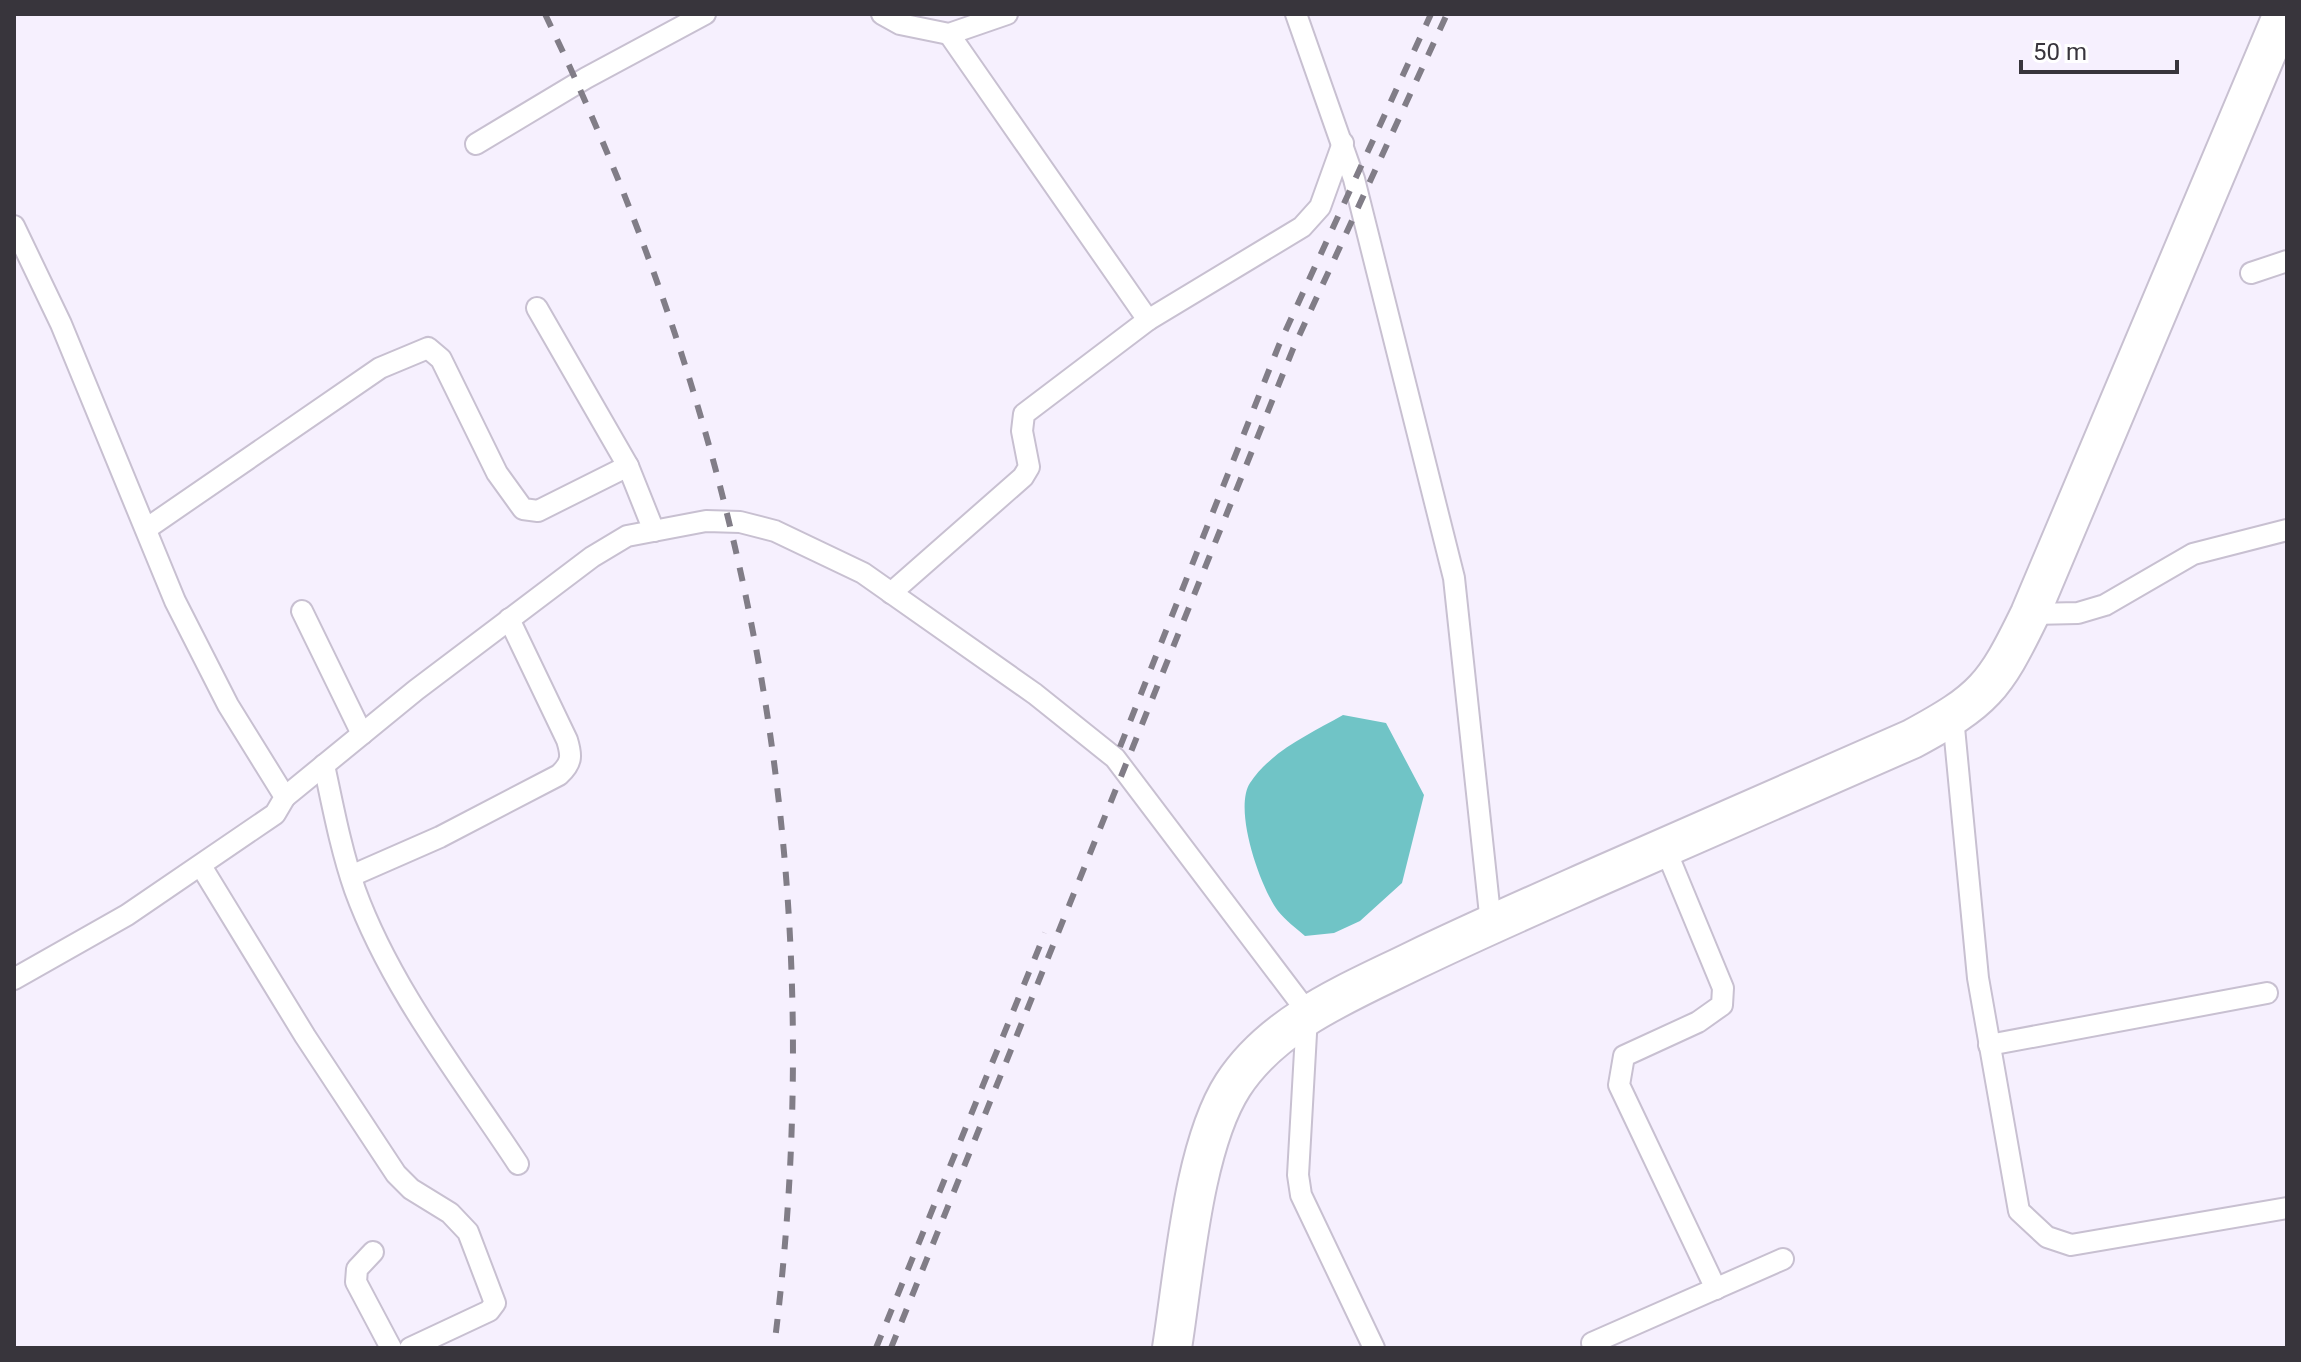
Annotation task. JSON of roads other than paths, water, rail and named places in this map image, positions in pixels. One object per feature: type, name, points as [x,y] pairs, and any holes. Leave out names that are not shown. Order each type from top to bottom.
[{"type":"highway","points":[[1172,1348],[1202,1165],[1216,1115],[1234,1083],[1263,1050],[1307,1016],[1491,924],[1912,739],[1953,717],[1990,686],[2030,614],[2283,14]]},
{"type":"street","points":[[476,144],[586,78],[705,14]]},
{"type":"street","points":[[882,14],[900,24],[949,34],[1007,14]]},
{"type":"street","points":[[1296,14],[1343,143],[1454,578],[1491,924]]},
{"type":"street","points":[[949,34],[1148,320]]},
{"type":"street","points":[[891,593],[1023,477],[1029,467],[1021,422],[1024,414],[1148,320],[1302,227],[1320,207],[1343,143]]},
{"type":"street","points":[[14,226],[61,324],[175,601],[228,705],[285,797]]},
{"type":"street","points":[[2251,273],[2287,261]]},
{"type":"street","points":[[537,308],[628,466],[654,531]]},
{"type":"street","points":[[146,529],[380,368],[428,348],[441,359],[497,473],[523,509],[538,511],[628,466]]},
{"type":"street","points":[[14,979],[60,956],[201,866],[275,814],[285,797],[362,734],[603,550],[627,536],[706,521],[740,522],[775,531],[863,573],[1052,707],[1124,767],[1307,1016],[1298,1175],[1301,1195],[1374,1348]]},
{"type":"street","points":[[2030,614],[2078,613],[2105,605],[2193,554],[2287,530]]},
{"type":"street","points":[[302,611],[362,734]]},
{"type":"street","points":[[351,876],[440,837],[559,775],[568,766],[572,755],[567,740],[509,619]]},
{"type":"street","points":[[1953,717],[1978,978],[2019,1211],[2047,1237],[2071,1245],[2287,1208]]},
{"type":"street","points":[[324,765],[351,876],[404,988],[518,1164]]},
{"type":"street","points":[[1665,848],[1723,988],[1722,1005],[1698,1022],[1624,1056],[1619,1085],[1716,1289]]},
{"type":"street","points":[[201,866],[305,1036],[396,1174],[422,1197],[450,1213],[468,1232],[495,1303],[489,1311],[410,1348]]},
{"type":"street","points":[[1989,1045],[2267,993]]},
{"type":"street","points":[[373,1252],[357,1269],[356,1282],[391,1348]]},
{"type":"street","points":[[1592,1343],[1783,1259]]},
{"type":"water","points":[[1343,715],[1386,723],[1424,795],[1402,883],[1360,921],[1334,933],[1305,936],[1278,911],[1264,885],[1247,829],[1246,795],[1250,783],[1269,761]]},
{"type":"railway","points":[[545,14],[616,175],[676,336],[723,499],[759,664],[782,831],[792,1000],[790,1173],[774,1348]]},
{"type":"railway","points":[[1120,747],[1279,345],[1431,14]]},
{"type":"railway","points":[[891,1348],[1293,349],[1447,14]]},
{"type":"railway","points":[[876,1348],[1045,933]]}]
